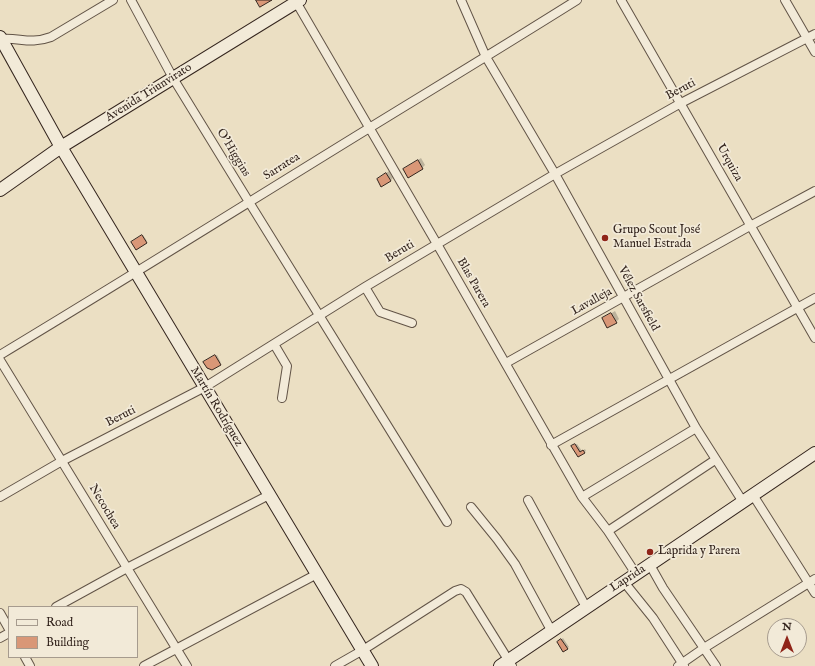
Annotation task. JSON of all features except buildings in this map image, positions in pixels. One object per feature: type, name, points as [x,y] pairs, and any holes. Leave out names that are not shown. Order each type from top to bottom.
[{"type":"street","points":[[0,38],[34,42],[51,37],[113,0]]},
{"type":"street","name":"O'Higgins","points":[[131,0],[173,78],[447,522]]},
{"type":"street","name":"Vélez Sarsfield","points":[[460,0],[486,58],[555,174],[715,460],[748,498],[812,581],[815,593]]},
{"type":"street","name":"Sarratea","points":[[0,355],[486,58],[577,0]]},
{"type":"street","name":"Urquiza","points":[[621,0],[815,338]]},
{"type":"street","points":[[785,0],[815,52]]},
{"type":"street","name":"Avenida Triunvirato","points":[[0,190],[61,147],[297,1]]},
{"type":"street","name":"Blas Parera","points":[[297,1],[506,363],[551,445],[582,497],[608,531],[636,574]]},
{"type":"street","name":"Beruti","points":[[0,497],[62,461],[205,387],[320,315],[555,174],[681,103],[815,34]]},
{"type":"street","name":"Martín Rodríguez","points":[[0,38],[61,147],[372,666]]},
{"type":"street","name":"Lavalleja","points":[[506,363],[815,191]]},
{"type":"street","points":[[365,288],[380,312],[412,323]]},
{"type":"street","points":[[551,445],[815,298]]},
{"type":"street","points":[[274,344],[287,366],[282,398]]},
{"type":"street","name":"Necochea","points":[[0,360],[187,666]]},
{"type":"street","points":[[582,497],[696,428]]},
{"type":"street","name":"Laprida","points":[[507,664],[552,630],[815,453]]},
{"type":"street","points":[[608,531],[715,460]]},
{"type":"street","points":[[58,606],[126,568],[269,495]]},
{"type":"street","points":[[528,500],[586,607]]},
{"type":"street","points":[[471,507],[498,538],[552,630]]},
{"type":"street","points":[[650,565],[663,588],[716,666]]},
{"type":"street","points":[[144,666],[316,574]]},
{"type":"street","points":[[624,582],[653,618],[681,665],[704,648],[812,581]]},
{"type":"street","points":[[335,666],[363,650],[455,590],[460,589],[466,592],[507,664]]},
{"type":"street","points":[[0,613],[8,626]]},
{"type":"place","name":"Grupo Scout José Manuel Estrada","points":[[605,238]]},
{"type":"place","name":"Laprida y Parera","points":[[650,552]]}]
